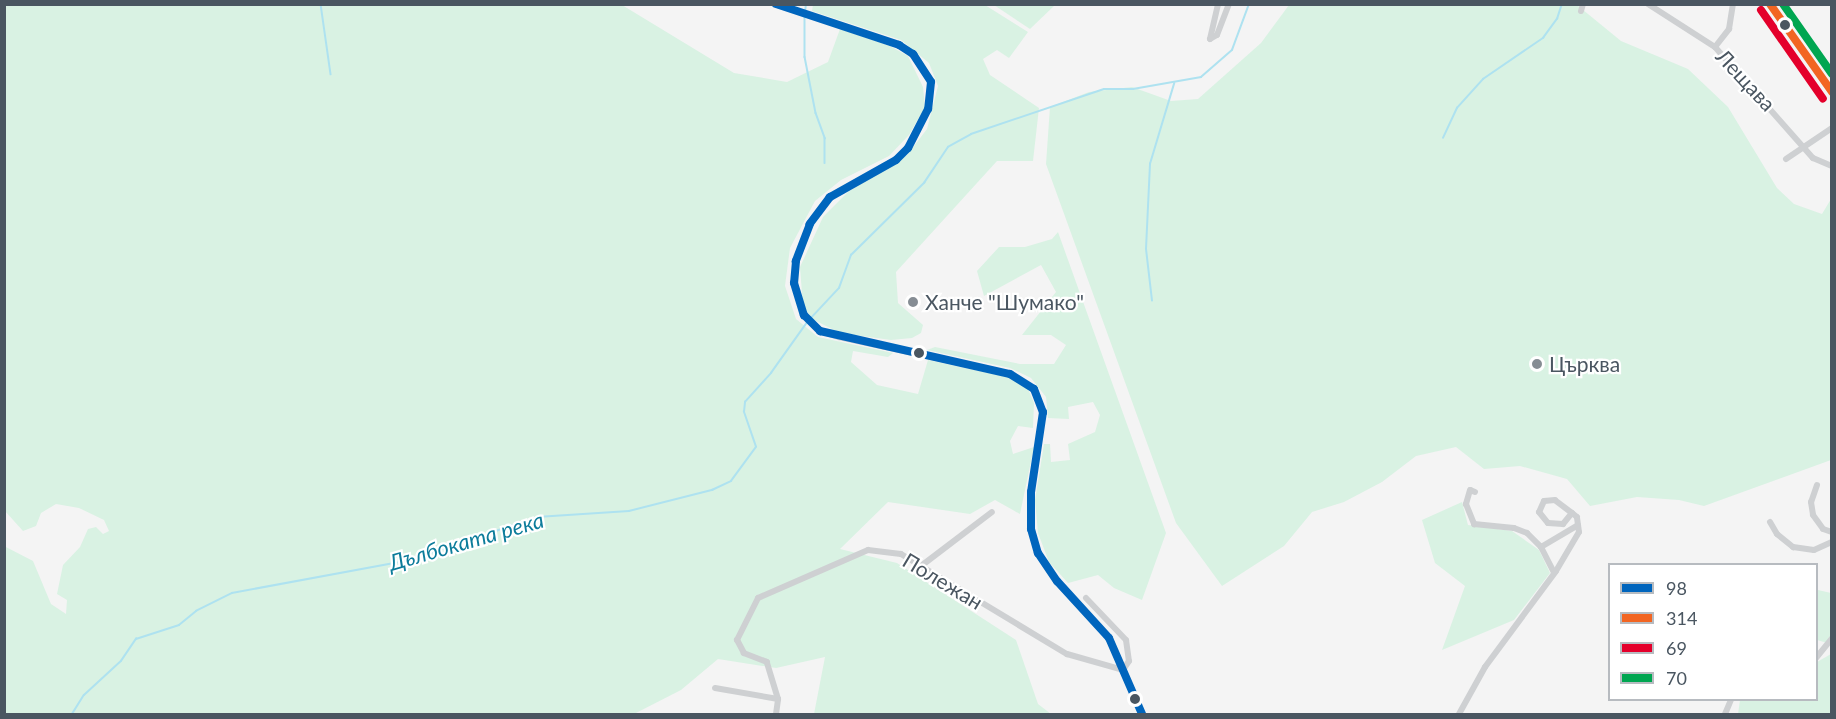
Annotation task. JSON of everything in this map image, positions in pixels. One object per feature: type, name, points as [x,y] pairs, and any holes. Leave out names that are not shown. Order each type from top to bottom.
[{"type":"street","points":[[774,4],[899,45],[925,69],[932,90],[928,109],[908,148],[896,160],[830,197],[810,224],[796,261],[794,283],[804,315],[813,324],[839,338],[1010,374],[1034,389],[1043,412],[1031,492],[1031,529],[1038,553],[1057,581],[1105,632],[1142,714]]},
{"type":"street","points":[[1218,4],[1210,39],[1217,35],[1229,4]]},
{"type":"street","name":"Лещава","points":[[1648,4],[1715,47],[1820,164],[1832,166]]},
{"type":"street","points":[[1715,47],[1729,29],[1733,4]]},
{"type":"street","points":[[1770,4],[1832,93]]},
{"type":"street","points":[[1786,159],[1832,128]]},
{"type":"street","points":[[1816,485],[1811,502],[1813,515],[1823,529],[1832,532]]},
{"type":"street","points":[[1475,492],[1470,490],[1466,504],[1474,524],[1521,530],[1541,547],[1554,573]]},
{"type":"street","points":[[1459,714],[1485,667],[1570,550],[1578,525],[1572,513],[1551,499],[1544,501],[1539,512],[1540,517],[1554,525],[1563,524],[1572,513]]},
{"type":"street","points":[[921,566],[992,512]]},
{"type":"street","points":[[1770,522],[1777,534],[1792,547],[1814,550],[1832,542]]},
{"type":"street","points":[[1541,547],[1578,525]]},
{"type":"street","name":"Полежан","points":[[778,699],[766,662],[744,653],[737,640],[758,598],[868,550],[901,554],[1066,654],[1123,670]]},
{"type":"street","points":[[1086,598],[1126,640],[1129,661],[1123,670]]},
{"type":"street","points":[[1818,656],[1832,638]]},
{"type":"street","points":[[714,688],[778,699],[776,714]]},
{"type":"green space","points":[[5,5],[622,5],[734,73],[787,82],[828,62],[840,29],[890,46],[908,56],[923,87],[925,107],[909,135],[889,156],[841,180],[815,201],[790,248],[785,286],[796,319],[818,337],[893,353],[888,357],[853,351],[851,362],[877,385],[918,394],[928,360],[1007,377],[1028,389],[1034,403],[1033,428],[1018,426],[1010,441],[1013,454],[1034,447],[1020,514],[995,500],[970,514],[888,502],[840,549],[897,563],[1016,640],[1038,704],[1051,714],[814,714],[825,657],[776,668],[718,659],[681,690],[634,714],[5,714],[4,546],[33,561],[51,604],[66,614],[67,600],[57,594],[63,565],[80,547],[88,529],[96,527],[103,534],[109,531],[104,520],[79,508],[56,504],[41,513],[36,526],[23,531],[5,511]]},
{"type":"green space","points":[[813,5],[985,5],[1028,32],[1009,58],[997,50],[983,59],[990,75],[1039,108],[1033,161],[997,161],[896,272],[898,303],[923,325],[921,333],[912,338],[891,340],[840,333],[814,320],[803,307],[800,267],[823,217],[848,192],[907,155],[927,129],[938,86],[929,63],[901,40],[812,11]]},
{"type":"green space","points":[[994,5],[1055,5],[1030,29]]},
{"type":"green space","points":[[1289,5],[1577,5],[1621,41],[1688,69],[1728,107],[1777,188],[1794,204],[1822,214],[1831,199],[1831,460],[1704,506],[1679,500],[1637,497],[1590,506],[1567,479],[1520,466],[1484,469],[1456,447],[1416,456],[1382,482],[1344,502],[1312,512],[1284,546],[1222,586],[1176,523],[1046,164],[1050,107],[1089,92],[1132,87],[1171,101],[1198,99],[1261,43]]},
{"type":"green space","points":[[1058,232],[1166,533],[1142,600],[1114,588],[1098,575],[1068,583],[1049,562],[1038,533],[1035,500],[1044,444],[1050,444],[1051,462],[1070,460],[1068,444],[1095,432],[1100,415],[1093,402],[1068,407],[1069,419],[1048,418],[1046,397],[1031,378],[1010,368],[927,350],[935,347],[1020,364],[1054,364],[1066,345],[1051,335],[1022,335],[1056,292],[1041,265],[984,296],[977,271],[999,247],[1025,247],[1052,239]]},
{"type":"green space","points":[[1462,502],[1468,525],[1512,531],[1539,550],[1550,573],[1514,620],[1442,650],[1465,586],[1435,563],[1422,520]]},
{"type":"green space","points":[[1818,590],[1831,593],[1831,644],[1818,640]]},
{"type":"green space","points":[[1831,654],[1831,714],[1738,714],[1740,701],[1818,701],[1818,661]]},
{"type":"waterway","points":[[321,4],[331,74]]},
{"type":"waterway","points":[[805,13],[806,4]]},
{"type":"waterway","name":"Дълбоката река","points":[[811,318],[839,288],[851,255],[924,183],[948,147],[971,134],[1104,89],[1133,89],[1201,77],[1232,50],[1249,4]]},
{"type":"waterway","points":[[1443,138],[1457,108],[1483,79],[1543,38],[1557,19],[1562,4]]},
{"type":"waterway","points":[[805,17],[805,57],[816,113],[825,138],[825,163]]},
{"type":"waterway","points":[[1152,301],[1146,249],[1150,164],[1174,84]]},
{"type":"waterway","name":"Дълбоката река","points":[[72,714],[84,695],[121,661],[136,639],[179,625],[196,611],[232,593],[410,560],[537,517],[629,511],[712,490],[731,481],[756,447],[744,412],[745,402],[771,373],[808,321]]},
{"type":"transit line","name":"98","points":[[776,4],[899,45],[913,54],[931,82],[928,109],[908,148],[896,160],[830,197],[810,224],[796,261],[794,283],[804,315],[820,331],[1010,374],[1034,389],[1043,412],[1031,492],[1031,529],[1038,553],[1057,581],[1109,638],[1142,714]]},
{"type":"transit line","name":"314","points":[[1770,4],[1832,92]]},
{"type":"transit line","name":"70","points":[[1783,4],[1832,74]]},
{"type":"transit line","name":"69","points":[[1761,10],[1823,99]]},
{"type":"place","name":"Ханче \"Шумако\"","points":[[913,302]]},
{"type":"place","name":"Църква","points":[[1537,364]]}]
